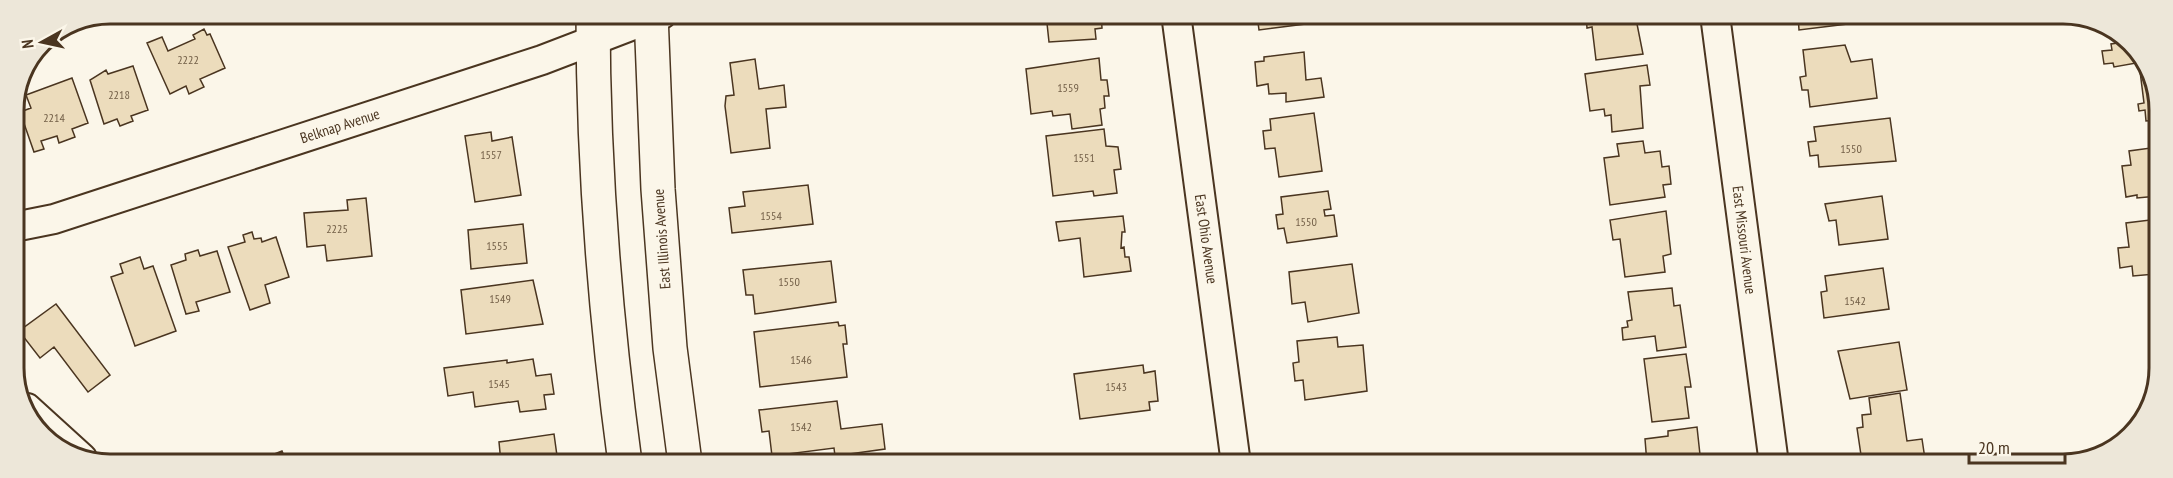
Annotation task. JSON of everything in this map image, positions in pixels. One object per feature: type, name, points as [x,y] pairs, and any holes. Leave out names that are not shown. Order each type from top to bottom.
[{"type":"main road","name":"East Illinois Avenue","points":[[655,24],[658,189],[669,336],[684,454]]},
{"type":"main road","points":[[593,27],[599,206],[615,393],[624,454]]},
{"type":"street","name":"Belknap Avenue","points":[[24,225],[66,215],[542,60],[593,27],[608,24]]},
{"type":"street","name":"East Ohio Avenue","points":[[1177,24],[1235,454]]},
{"type":"street","name":"East Missouri Avenue","points":[[1716,24],[1773,454]]},
{"type":"building","points":[[1047,24],[1102,24],[1102,28],[1095,29],[1096,39],[1049,42]]},
{"type":"building","points":[[1258,24],[1305,24],[1259,30]]},
{"type":"building","points":[[1587,24],[1637,24],[1643,54],[1596,60],[1592,27],[1587,28]]},
{"type":"building","points":[[1799,24],[1847,24],[1799,30]]},
{"type":"building","points":[[204,29],[207,35],[210,34],[225,68],[200,79],[204,87],[189,94],[186,86],[170,94],[147,43],[162,37],[168,51],[195,39],[193,35]]},
{"type":"building","points":[[2116,43],[2124,49],[2135,63],[2114,67],[2113,63],[2104,64],[2102,51],[2112,50],[2111,44]]},
{"type":"building","points":[[1845,45],[1851,62],[1872,59],[1877,98],[1810,107],[1808,90],[1802,90],[1800,77],[1806,76],[1803,50]]},
{"type":"building","points":[[1304,52],[1306,80],[1321,78],[1324,97],[1286,102],[1286,93],[1269,94],[1268,84],[1257,86],[1255,62],[1264,61],[1264,57]]},
{"type":"building","points":[[1099,58],[1101,80],[1107,80],[1109,96],[1104,96],[1105,108],[1100,109],[1102,125],[1072,129],[1070,114],[1053,116],[1052,111],[1031,114],[1026,69]]},
{"type":"building","points":[[755,59],[759,89],[784,85],[786,107],[766,109],[770,148],[731,153],[725,106],[726,96],[734,95],[730,63]]},
{"type":"building","points":[[1647,65],[1650,85],[1640,86],[1643,128],[1612,132],[1611,115],[1605,116],[1604,109],[1590,111],[1585,74]]},
{"type":"building","points":[[133,66],[148,110],[131,116],[133,121],[120,126],[117,119],[104,124],[90,80],[106,70],[108,74]]},
{"type":"building","points":[[2140,74],[2147,93],[2149,121],[2146,121],[2145,110],[2139,111],[2138,104],[2144,103]]},
{"type":"building","points":[[72,78],[88,123],[72,129],[75,137],[59,143],[57,136],[41,141],[44,149],[34,152],[24,123],[24,111],[31,108],[26,95]]},
{"type":"building","points":[[1314,113],[1322,171],[1279,177],[1275,148],[1265,149],[1263,131],[1271,130],[1270,119]]},
{"type":"building","points":[[1890,118],[1896,161],[1819,167],[1818,155],[1810,156],[1808,142],[1816,141],[1814,127]]},
{"type":"building","points":[[1104,129],[1106,146],[1118,147],[1121,169],[1114,170],[1117,193],[1094,196],[1093,191],[1053,196],[1046,136]]},
{"type":"building","points":[[491,132],[492,141],[512,137],[521,195],[475,202],[465,136]]},
{"type":"building","points":[[1643,141],[1645,153],[1660,151],[1662,167],[1669,166],[1671,184],[1663,185],[1665,197],[1610,205],[1604,158],[1619,156],[1617,144]]},
{"type":"building","points":[[2149,148],[2149,197],[2137,198],[2137,195],[2126,197],[2122,166],[2131,165],[2129,151]]},
{"type":"building","points":[[808,185],[813,224],[732,233],[729,208],[745,206],[743,192]]},
{"type":"building","points":[[1328,191],[1331,209],[1324,210],[1325,216],[1334,215],[1337,236],[1287,243],[1284,228],[1278,229],[1276,215],[1283,214],[1281,197]]},
{"type":"building","points":[[1882,196],[1888,239],[1839,245],[1836,220],[1829,221],[1825,204]]},
{"type":"building","points":[[366,198],[372,256],[327,261],[325,245],[307,247],[304,213],[348,210],[347,200]]},
{"type":"building","points":[[1666,211],[1671,254],[1663,256],[1665,272],[1625,277],[1620,239],[1613,240],[1610,220]]},
{"type":"building","points":[[1123,216],[1125,232],[1122,232],[1121,248],[1124,247],[1125,257],[1129,257],[1131,271],[1084,277],[1080,238],[1059,241],[1056,222]]},
{"type":"building","points":[[2149,220],[2149,275],[2133,276],[2132,266],[2120,268],[2118,248],[2129,247],[2126,223]]},
{"type":"building","points":[[523,224],[527,263],[471,269],[468,230]]},
{"type":"building","points":[[252,232],[254,239],[261,238],[262,242],[276,237],[289,277],[265,285],[270,303],[250,310],[228,247],[245,242],[243,235]]},
{"type":"building","points":[[198,250],[200,256],[217,251],[230,292],[196,302],[199,311],[186,314],[171,265],[186,260],[185,254]]},
{"type":"building","points":[[140,257],[144,269],[153,266],[176,331],[135,346],[111,277],[123,273],[120,264]]},
{"type":"building","points":[[831,261],[836,302],[755,314],[753,295],[746,295],[743,270]]},
{"type":"building","points":[[1352,264],[1359,313],[1308,322],[1305,302],[1292,304],[1289,272]]},
{"type":"building","points":[[1883,268],[1889,309],[1824,318],[1821,292],[1827,291],[1825,276]]},
{"type":"building","points":[[533,280],[543,324],[466,334],[461,290]]},
{"type":"building","points":[[1672,288],[1674,306],[1680,305],[1686,347],[1657,351],[1655,336],[1623,340],[1622,328],[1628,327],[1627,321],[1632,320],[1628,292]]},
{"type":"building","points":[[56,304],[110,375],[88,392],[54,347],[40,358],[24,337],[24,327]]},
{"type":"building","points":[[838,322],[839,326],[845,325],[847,344],[843,344],[847,377],[760,387],[754,332]]},
{"type":"building","points":[[1337,337],[1338,347],[1363,345],[1367,391],[1305,400],[1303,380],[1295,381],[1293,363],[1299,362],[1297,341]]},
{"type":"building","points":[[1899,342],[1907,390],[1850,399],[1838,351]]},
{"type":"building","points":[[1686,354],[1691,387],[1685,387],[1689,418],[1652,422],[1644,359]]},
{"type":"building","points":[[533,359],[536,376],[551,374],[554,394],[544,395],[546,409],[520,412],[518,401],[475,407],[473,392],[448,396],[444,368]]},
{"type":"building","points":[[1143,365],[1144,373],[1155,371],[1158,401],[1149,402],[1150,410],[1080,419],[1074,374]]},
{"type":"building","points":[[1900,393],[1907,441],[1922,439],[1924,454],[1861,454],[1857,428],[1863,427],[1862,415],[1871,414],[1869,398]]},
{"type":"building","points":[[837,401],[841,429],[882,424],[885,449],[849,454],[835,454],[834,448],[772,454],[769,431],[762,432],[759,410]]},
{"type":"building","points":[[1697,427],[1700,454],[1646,454],[1645,439],[1668,436],[1668,431]]},
{"type":"building","points":[[554,434],[557,454],[500,454],[499,442]]}]
